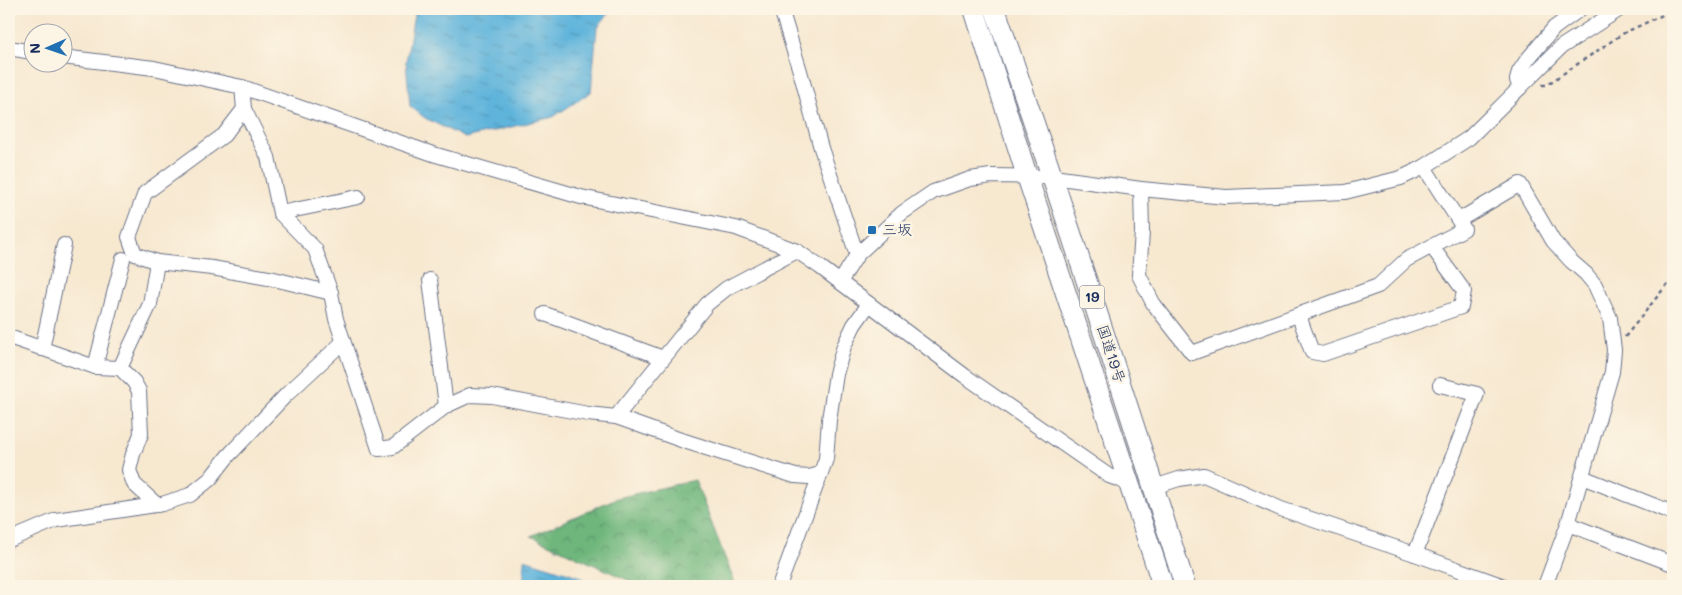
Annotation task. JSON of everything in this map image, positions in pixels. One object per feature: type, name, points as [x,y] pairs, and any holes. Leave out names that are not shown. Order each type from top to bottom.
[{"type":"highway","name":"国道19号","points":[[974,9],[1027,176],[1163,586]]},
{"type":"highway","name":"国道19号","points":[[995,9],[1053,177],[1185,586]]},
{"type":"street","points":[[781,9],[821,148],[856,255]]},
{"type":"street","points":[[1525,83],[1517,80],[1519,72],[1527,60],[1554,28],[1580,9]]},
{"type":"street","points":[[840,282],[856,255],[902,212],[933,192],[970,179],[990,176],[1053,177],[1141,189],[1226,197],[1344,192],[1401,178],[1424,167],[1468,138],[1562,47],[1620,9]]},
{"type":"street","points":[[9,48],[22,50]]},
{"type":"street","points":[[72,58],[154,68],[242,86],[442,157],[580,197],[736,228],[797,252],[965,376],[1101,471],[1128,483]]},
{"type":"street","points":[[242,86],[244,109],[268,157],[280,213],[315,249],[331,293],[336,319],[379,449],[392,447],[446,406],[470,395],[492,396],[588,414],[616,417],[795,476],[809,477],[820,474]]},
{"type":"street","points":[[244,109],[224,135],[145,193],[128,237],[135,254],[157,262],[212,268],[274,279],[331,293]]},
{"type":"street","points":[[1141,189],[1142,232],[1139,275],[1153,303],[1192,353],[1378,286],[1406,260],[1464,229],[1424,167]]},
{"type":"street","points":[[1458,220],[1520,184],[1553,241],[1595,285],[1610,318],[1614,350],[1612,372],[1568,524],[1545,586]]},
{"type":"street","points":[[280,213],[358,197]]},
{"type":"street","points":[[42,349],[64,245]]},
{"type":"street","points":[[1299,316],[1312,352],[1323,354],[1461,307],[1464,291],[1432,246]]},
{"type":"street","points":[[616,417],[707,304],[727,288],[797,252]]},
{"type":"street","points":[[95,367],[123,259]]},
{"type":"street","points":[[120,368],[150,304],[157,262]]},
{"type":"street","points":[[430,280],[446,406]]},
{"type":"street","points":[[779,586],[826,459],[829,420],[836,374],[844,346],[854,325],[869,304]]},
{"type":"street","points":[[545,314],[663,358]]},
{"type":"street","points":[[9,337],[95,367],[120,368],[134,382],[138,391],[141,434],[132,454],[129,470],[134,484],[157,505]]},
{"type":"street","points":[[9,540],[56,520],[157,505],[190,495],[210,479],[228,456],[286,395],[344,342]]},
{"type":"street","points":[[1415,554],[1478,394],[1440,385]]},
{"type":"street","points":[[1154,487],[1179,479],[1204,475],[1281,510],[1415,554],[1504,586]]},
{"type":"street","points":[[1582,478],[1673,513]]},
{"type":"street","points":[[1568,524],[1670,563]]},
{"type":"path","points":[[1525,83],[1546,84],[1622,34],[1673,10]]},
{"type":"path","points":[[1614,350],[1673,277]]},
{"type":"green space","points":[[695,480],[736,586],[633,586],[632,582],[531,536],[617,498]]},
{"type":"water","points":[[415,9],[612,9],[597,28],[591,92],[553,117],[465,138],[425,118],[410,106],[406,62]]},
{"type":"water","points":[[524,559],[578,576],[594,586],[524,586]]},
{"type":"place","name":"三坂","points":[[872,230]]}]
